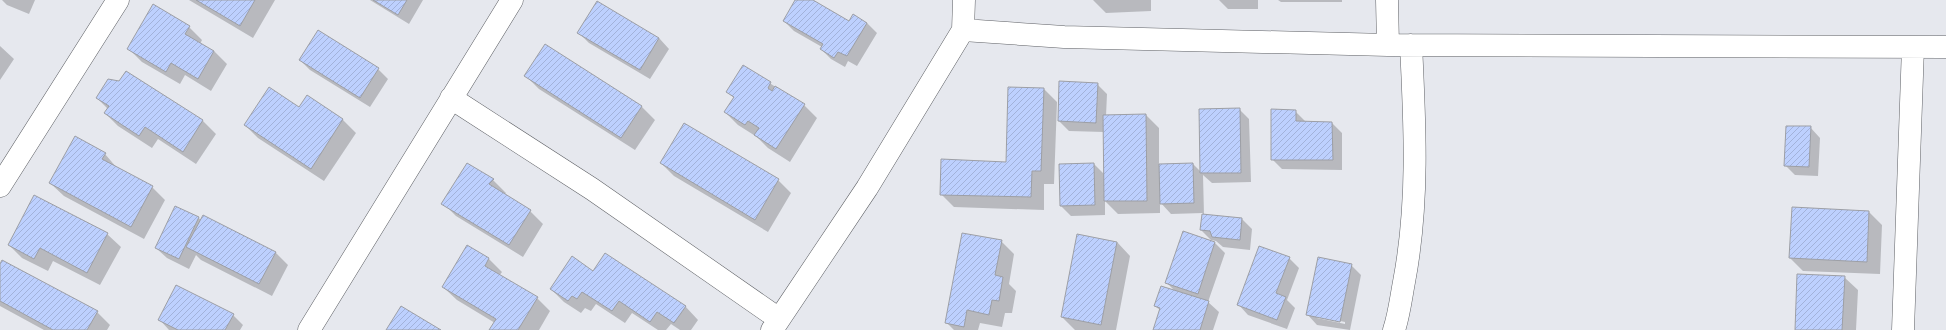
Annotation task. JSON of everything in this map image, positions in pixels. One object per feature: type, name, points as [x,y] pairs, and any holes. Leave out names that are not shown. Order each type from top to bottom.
[{"type":"street","points":[[0,186],[118,0]]},
{"type":"street","points":[[309,330],[512,0]]},
{"type":"street","points":[[451,98],[592,189],[775,324],[867,188],[963,30],[964,0]]},
{"type":"street","points":[[1387,0],[1388,45]]},
{"type":"street","points":[[963,30],[1064,36],[1388,45],[1946,48]]},
{"type":"street","points":[[1394,330],[1409,257],[1415,192],[1415,123],[1411,45]]},
{"type":"street","points":[[1903,330],[1913,47]]},
{"type":"building","points":[[196,0],[255,0],[240,26]]},
{"type":"building","points":[[373,0],[407,0],[398,15]]},
{"type":"building","points":[[795,0],[813,0],[849,21],[853,14],[867,23],[847,56],[838,52],[834,58],[820,49],[823,44],[783,21]]},
{"type":"building","points":[[597,1],[659,38],[640,70],[577,33]]},
{"type":"building","points":[[153,4],[190,26],[185,34],[214,51],[198,79],[171,63],[166,72],[127,49]]},
{"type":"building","points":[[318,30],[379,68],[360,98],[299,60]]},
{"type":"building","points":[[545,44],[642,106],[621,138],[524,76]]},
{"type":"building","points":[[743,65],[771,82],[768,88],[772,91],[775,86],[805,104],[776,149],[754,135],[759,128],[748,121],[745,125],[724,112],[734,97],[726,92]]},
{"type":"building","points":[[126,71],[203,120],[183,152],[145,127],[139,136],[104,113],[109,106],[96,98],[108,79],[119,81]]},
{"type":"building","points":[[1059,81],[1098,83],[1096,123],[1058,121]]},
{"type":"building","points":[[269,87],[299,107],[307,95],[343,119],[311,169],[244,125]]},
{"type":"building","points":[[1008,87],[1044,88],[1041,171],[1032,171],[1031,197],[940,195],[941,159],[1006,162]]},
{"type":"building","points":[[1240,108],[1241,173],[1200,173],[1199,109]]},
{"type":"building","points":[[1271,109],[1296,110],[1296,121],[1332,122],[1333,160],[1271,160]]},
{"type":"building","points":[[1146,114],[1147,201],[1104,201],[1103,115]]},
{"type":"building","points":[[684,123],[779,179],[755,220],[660,163]]},
{"type":"building","points":[[1786,126],[1811,126],[1809,167],[1784,166]]},
{"type":"building","points":[[75,136],[106,153],[102,159],[153,186],[131,227],[49,183]]},
{"type":"building","points":[[467,163],[494,179],[489,184],[531,210],[509,245],[441,204]]},
{"type":"building","points":[[1094,163],[1095,205],[1060,206],[1059,164]]},
{"type":"building","points":[[1193,163],[1194,203],[1160,204],[1159,164]]},
{"type":"building","points":[[34,195],[108,233],[87,273],[40,248],[34,259],[8,245]]},
{"type":"building","points":[[175,206],[199,217],[179,259],[155,248]]},
{"type":"building","points":[[1792,207],[1869,211],[1867,262],[1789,258]]},
{"type":"building","points":[[1202,214],[1242,218],[1240,240],[1212,237],[1210,231],[1200,230]]},
{"type":"building","points":[[203,215],[276,252],[259,284],[186,247]]},
{"type":"building","points":[[1183,231],[1215,242],[1198,294],[1165,283]]},
{"type":"building","points":[[962,233],[1002,240],[995,275],[1003,277],[999,301],[992,300],[989,315],[967,310],[964,327],[945,323]]},
{"type":"building","points":[[1077,234],[1117,242],[1101,325],[1061,317]]},
{"type":"building","points":[[467,245],[489,258],[485,266],[538,297],[518,330],[489,330],[496,319],[442,287]]},
{"type":"building","points":[[1259,246],[1290,257],[1276,293],[1286,297],[1277,320],[1237,305]]},
{"type":"building","points":[[605,253],[686,306],[674,323],[657,312],[650,322],[619,301],[612,311],[582,292],[577,299],[572,296],[568,301],[550,289],[572,256],[593,271]]},
{"type":"building","points":[[1318,257],[1352,264],[1340,322],[1306,315]]},
{"type":"building","points":[[2,260],[98,311],[87,330],[53,330],[0,301],[0,264]]},
{"type":"building","points":[[1797,274],[1845,276],[1842,330],[1795,330]]},
{"type":"building","points":[[176,285],[234,314],[225,330],[178,330],[158,320]]},
{"type":"building","points":[[1161,286],[1209,301],[1200,330],[1153,330],[1160,308],[1154,306]]},
{"type":"building","points":[[401,306],[441,330],[386,330]]}]
